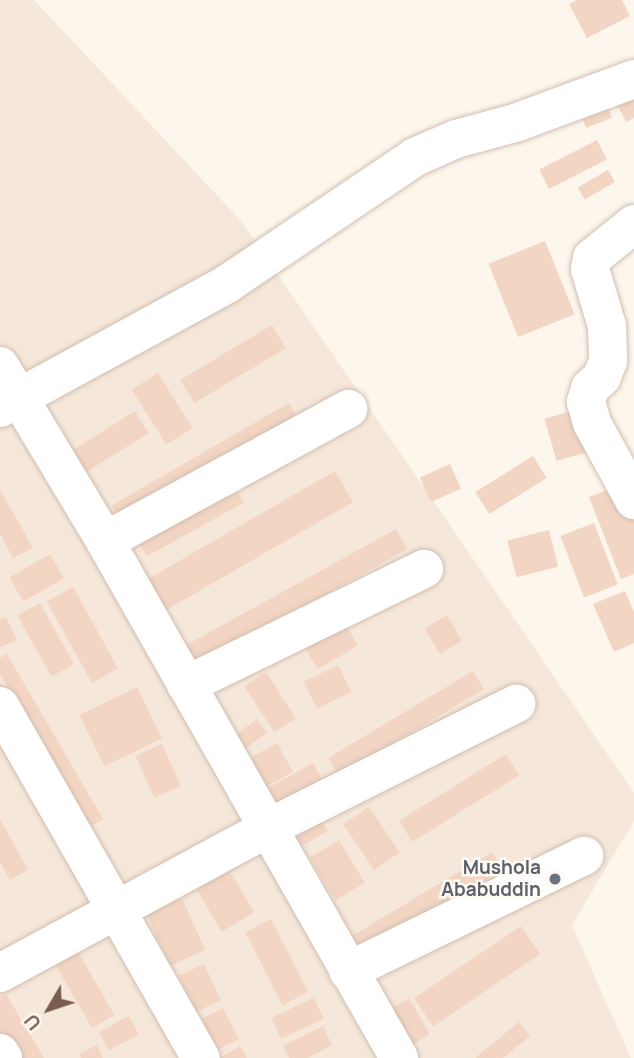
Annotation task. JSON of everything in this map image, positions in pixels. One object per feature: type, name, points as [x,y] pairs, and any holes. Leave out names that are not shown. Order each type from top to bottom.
[{"type":"street","points":[[399,1058],[104,541],[6,391],[227,284],[415,157],[456,139],[515,123],[634,79]]},
{"type":"street","points":[[634,224],[592,258],[590,269],[607,326],[608,361],[602,377],[590,388],[586,402],[592,423],[634,500]]},
{"type":"street","points":[[104,541],[348,409]]},
{"type":"street","points":[[186,685],[424,569]]},
{"type":"street","points":[[0,973],[266,829],[516,704]]},
{"type":"street","points":[[0,706],[201,1058]]},
{"type":"street","points":[[348,971],[584,856]]},
{"type":"street","points":[[0,1053],[3,1058]]},
{"type":"shaded area","points":[[0,0],[34,0],[241,221],[634,793],[634,821],[572,925],[631,1058],[0,1058]]},
{"type":"building","points":[[577,0],[622,0],[630,16],[587,38],[569,4]]},
{"type":"building","points":[[634,89],[634,118],[626,122],[614,99]]},
{"type":"building","points":[[604,97],[612,117],[586,128],[578,107]]},
{"type":"building","points":[[597,140],[607,160],[549,189],[539,170]]},
{"type":"building","points":[[608,170],[615,182],[585,200],[578,188]]},
{"type":"building","points":[[545,241],[575,314],[518,337],[488,264]]},
{"type":"building","points":[[272,325],[286,348],[194,403],[180,380]]},
{"type":"building","points":[[158,373],[192,428],[166,445],[132,389]]},
{"type":"building","points":[[289,403],[301,424],[123,526],[111,506]]},
{"type":"building","points":[[582,408],[594,450],[557,461],[545,419]]},
{"type":"building","points":[[135,411],[149,433],[81,475],[67,453]]},
{"type":"building","points":[[533,456],[547,478],[489,514],[475,492]]},
{"type":"building","points":[[450,464],[461,489],[431,502],[420,477]]},
{"type":"building","points":[[335,471],[353,502],[157,615],[139,584]]},
{"type":"building","points":[[621,485],[634,519],[634,574],[621,579],[589,497]]},
{"type":"building","points":[[235,487],[244,503],[147,557],[138,541]]},
{"type":"building","points":[[0,489],[33,548],[13,558],[0,534]]},
{"type":"building","points":[[594,523],[618,585],[584,598],[560,536]]},
{"type":"building","points":[[396,529],[407,549],[189,670],[178,650]]},
{"type":"building","points":[[549,530],[558,567],[516,577],[507,540]]},
{"type":"building","points":[[50,554],[64,578],[23,602],[9,578]]},
{"type":"building","points":[[73,587],[118,668],[92,683],[47,602]]},
{"type":"building","points":[[625,591],[634,612],[634,643],[614,652],[593,604]]},
{"type":"building","points":[[40,603],[74,664],[51,677],[17,616]]},
{"type":"building","points":[[447,615],[462,641],[439,654],[424,628]]},
{"type":"building","points":[[6,617],[17,640],[0,647],[0,619]]},
{"type":"building","points":[[342,618],[358,646],[317,669],[301,642]]},
{"type":"building","points":[[7,654],[103,819],[89,828],[0,674],[0,658]]},
{"type":"building","points":[[338,665],[351,692],[317,709],[304,682]]},
{"type":"building","points":[[473,671],[484,689],[339,776],[328,758]]},
{"type":"building","points":[[266,672],[296,718],[274,732],[244,686]]},
{"type":"building","points":[[137,687],[162,738],[104,766],[79,715]]},
{"type":"building","points":[[257,719],[267,733],[238,754],[228,740]]},
{"type":"building","points":[[277,743],[293,772],[263,788],[247,759]]},
{"type":"building","points":[[162,744],[181,786],[154,798],[136,756]]},
{"type":"building","points":[[506,754],[519,775],[412,842],[399,821]]},
{"type":"building","points":[[313,763],[326,786],[275,814],[262,791]]},
{"type":"building","points":[[369,807],[400,853],[374,870],[343,824]]},
{"type":"building","points":[[319,816],[328,831],[302,846],[293,831]]},
{"type":"building","points":[[0,819],[28,870],[10,880],[0,862]]},
{"type":"building","points":[[339,840],[365,883],[336,900],[310,858]]},
{"type":"building","points":[[492,852],[503,870],[355,959],[344,941]]},
{"type":"building","points":[[226,865],[254,912],[222,932],[193,885]]},
{"type":"building","points":[[182,898],[205,950],[170,966],[146,914]]},
{"type":"building","points":[[271,919],[308,992],[282,1005],[245,932]]},
{"type":"building","points":[[521,926],[540,954],[433,1026],[414,998]]},
{"type":"building","points":[[77,950],[114,1015],[92,1028],[54,963]]},
{"type":"building","points":[[204,964],[221,1000],[196,1012],[179,976]]},
{"type":"building","points":[[6,994],[44,1058],[13,1058],[0,1036],[0,997]]},
{"type":"building","points":[[314,998],[324,1019],[281,1039],[271,1018]]},
{"type":"building","points":[[409,998],[430,1034],[402,1050],[381,1014]]},
{"type":"building","points":[[223,1008],[239,1039],[217,1051],[201,1019]]},
{"type":"building","points":[[129,1016],[139,1035],[109,1051],[99,1032]]},
{"type":"building","points":[[519,1022],[530,1036],[503,1058],[475,1058]]},
{"type":"building","points":[[323,1026],[332,1045],[308,1058],[289,1058],[283,1046]]},
{"type":"building","points":[[97,1045],[103,1058],[81,1058],[79,1054]]},
{"type":"building","points":[[240,1046],[247,1058],[220,1058]]},
{"type":"place","name":"Mushola Ababuddin","points":[[555,879]]}]
